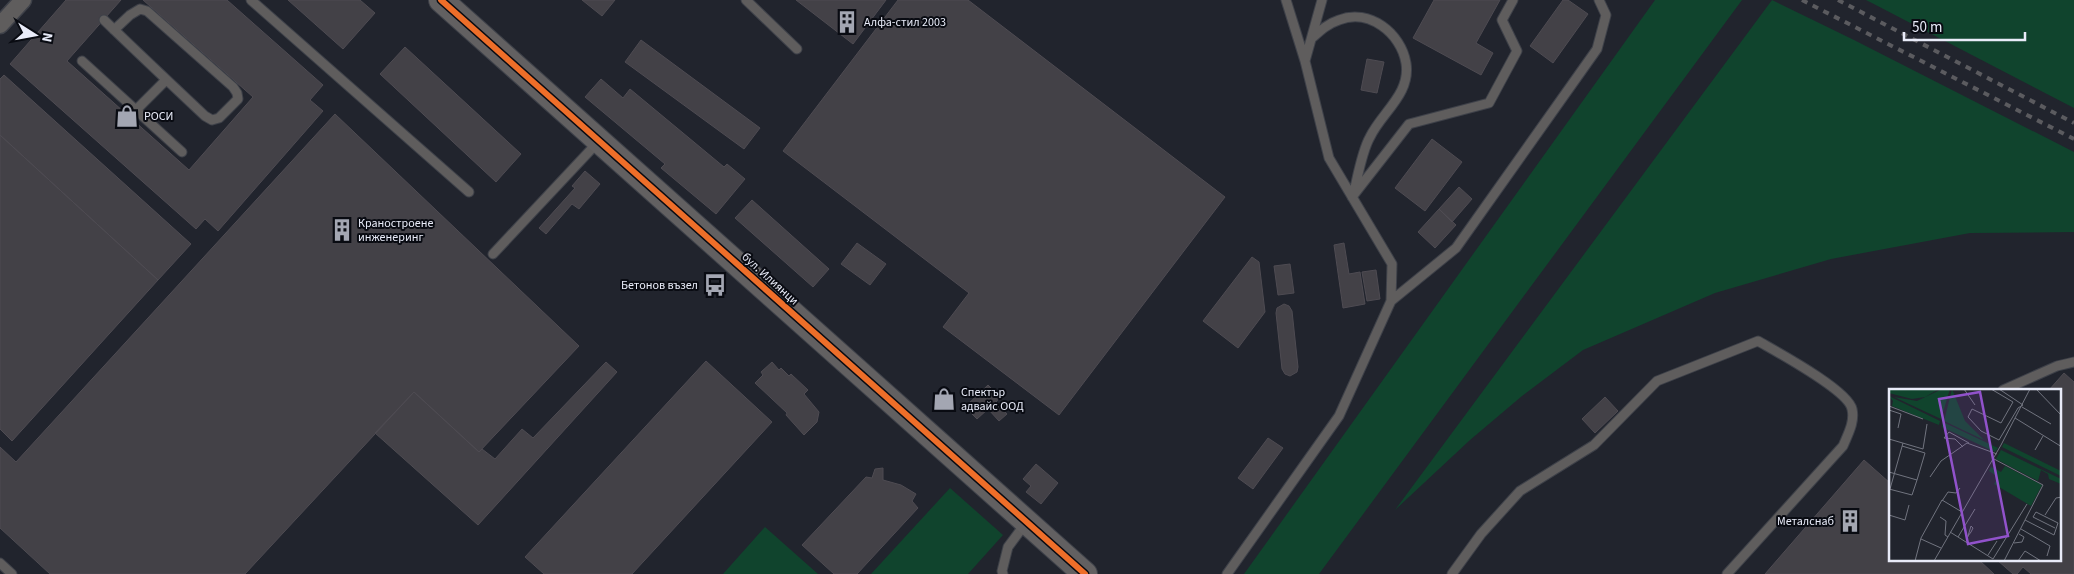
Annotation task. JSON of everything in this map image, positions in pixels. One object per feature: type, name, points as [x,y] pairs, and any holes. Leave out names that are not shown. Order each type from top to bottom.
[{"type":"street","points":[[0,25],[22,0]]},
{"type":"street","name":"бул. Илиянци","points":[[453,4],[599,140],[1085,574]]},
{"type":"lane","points":[[251,0],[469,192]]},
{"type":"lane","points":[[746,0],[797,49]]},
{"type":"lane","points":[[1227,574],[1340,416],[1391,301],[1392,264],[1329,158],[1305,61],[1286,0]]},
{"type":"lane","points":[[1305,61],[1322,0]]},
{"type":"lane","points":[[1352,197],[1410,124],[1489,103],[1518,51],[1502,20],[1513,0]]},
{"type":"lane","points":[[1391,301],[1456,248],[1597,49],[1606,16],[1599,0]]},
{"type":"lane","points":[[104,20],[114,30],[166,80],[205,116],[212,120],[218,118],[238,99],[233,87],[147,11],[140,9],[130,15],[114,30]]},
{"type":"lane","points":[[1311,40],[1324,27],[1340,19],[1358,17],[1376,22],[1391,32],[1401,47],[1406,65],[1405,83],[1397,100],[1369,137],[1352,197]]},
{"type":"lane","points":[[82,61],[182,152]]},
{"type":"lane","points":[[136,110],[166,80]]},
{"type":"lane","points":[[493,254],[599,140]]},
{"type":"lane","points":[[1452,574],[1481,534],[1520,491],[1594,445],[1658,381],[1758,341],[1841,393],[1852,408],[1852,426],[1843,446],[1727,574]]},
{"type":"lane","points":[[2005,389],[2057,366],[2074,362]]},
{"type":"lane","points":[[1003,574],[1002,571],[1008,547],[1027,522]]},
{"type":"lane","points":[[0,563],[12,574]]},
{"type":"green space","points":[[1655,0],[1742,0],[1319,574],[1244,574]]},
{"type":"green space","points":[[1772,0],[2074,152],[2074,232],[1970,233],[1831,259],[1715,293],[1583,350],[1522,396],[1470,440],[1395,510]]},
{"type":"green space","points":[[1866,0],[2074,0],[2074,108],[1870,2]]},
{"type":"green space","points":[[950,488],[1003,535],[968,574],[871,574]]},
{"type":"green space","points":[[765,527],[818,574],[723,574]]},
{"type":"building","points":[[66,0],[121,0],[67,61],[189,170],[253,97],[143,0],[227,0],[323,85],[310,100],[323,111],[218,231],[205,219],[196,229],[10,64]]},
{"type":"building","points":[[288,0],[360,0],[375,13],[343,49]]},
{"type":"building","points":[[582,0],[615,0],[602,16]]},
{"type":"building","name":"Алфа-стил 2003","points":[[796,0],[886,0],[853,44]]},
{"type":"building","points":[[898,0],[968,0],[1225,197],[1059,415],[943,327],[969,293],[783,151]]},
{"type":"building","points":[[1434,0],[1500,0],[1476,43],[1493,53],[1481,75],[1413,38]]},
{"type":"building","points":[[1563,0],[1568,0],[1588,14],[1553,63],[1530,46]]},
{"type":"building","points":[[641,40],[760,128],[744,149],[625,62]]},
{"type":"building","points":[[405,47],[521,154],[496,182],[380,74]]},
{"type":"building","points":[[1367,59],[1384,62],[1377,93],[1361,90]]},
{"type":"building","points":[[4,75],[191,244],[158,280],[0,135],[0,79]]},
{"type":"building","points":[[601,79],[623,98],[630,89],[724,167],[727,164],[745,179],[716,214],[661,168],[665,164],[585,97]]},
{"type":"building","name":"Краностроене инженеринг","points":[[335,114],[579,346],[479,452],[414,392],[245,574],[50,574],[0,528],[0,447],[16,462]]},
{"type":"building","points":[[0,135],[158,280],[12,441],[0,429]]},
{"type":"building","points":[[1432,139],[1462,162],[1425,211],[1395,188]]},
{"type":"building","points":[[585,171],[600,184],[579,209],[572,204],[546,234],[539,228],[575,188],[572,186]]},
{"type":"building","points":[[1459,187],[1472,199],[1452,222],[1439,209]]},
{"type":"building","points":[[752,200],[829,269],[813,287],[735,218]]},
{"type":"building","points":[[1439,209],[1456,225],[1435,248],[1418,232]]},
{"type":"building","points":[[857,243],[886,264],[870,285],[841,264]]},
{"type":"building","points":[[1344,243],[1349,274],[1360,272],[1365,304],[1343,308],[1334,245]]},
{"type":"building","points":[[1252,257],[1259,262],[1265,312],[1238,348],[1203,321]]},
{"type":"building","points":[[1290,264],[1294,293],[1278,295],[1274,266]]},
{"type":"building","points":[[1376,270],[1380,299],[1367,301],[1362,272]]},
{"type":"building","points":[[1284,304],[1289,306],[1292,311],[1298,367],[1297,372],[1290,376],[1285,374],[1282,369],[1276,313],[1277,308]]},
{"type":"building","points":[[706,361],[772,422],[632,574],[544,574],[525,557]]},
{"type":"building","points":[[606,362],[617,372],[478,525],[375,433],[414,392],[479,452],[482,449],[495,459],[522,429],[533,438]]},
{"type":"building","points":[[772,362],[779,370],[781,368],[789,376],[791,374],[808,390],[804,394],[819,412],[817,422],[804,435],[786,415],[787,413],[755,383],[763,375],[761,372]]},
{"type":"building","points":[[2064,373],[2074,382],[2074,574],[2031,574],[2023,567],[2017,574],[2013,574],[1999,562],[2062,562],[2062,389],[2050,389]]},
{"type":"building","points":[[988,385],[1000,397],[996,402],[1007,414],[999,421],[988,409],[977,419],[965,407]]},
{"type":"building","points":[[1605,397],[1618,411],[1595,433],[1582,419]]},
{"type":"building","points":[[1268,438],[1283,448],[1253,489],[1238,478]]},
{"type":"building","name":"Металснаб","points":[[1864,460],[1889,482],[1889,562],[1981,562],[1994,574],[1765,574]]},
{"type":"building","points":[[1036,464],[1058,483],[1041,504],[1026,492],[1031,486],[1023,479]]},
{"type":"building","points":[[883,468],[883,480],[901,485],[916,494],[912,501],[918,508],[857,574],[834,574],[802,545],[866,477],[872,478],[875,469]]},
{"type":"railway","points":[[1802,0],[2074,139]]},
{"type":"railway","points":[[1838,0],[2074,123]]},
{"type":"cycle path","points":[[441,0],[1085,574]]},
{"type":"place","name":"Алфа-стил 2003","points":[[847,22]]},
{"type":"place","name":"РОСИ","points":[[127,116]]},
{"type":"place","name":"Краностроене инженеринг","points":[[342,230]]},
{"type":"place","name":"Бетонов възел","points":[[715,285]]},
{"type":"place","name":"Спектър адвайс ООД","points":[[944,399]]},
{"type":"place","name":"Металснаб","points":[[1850,521]]}]
